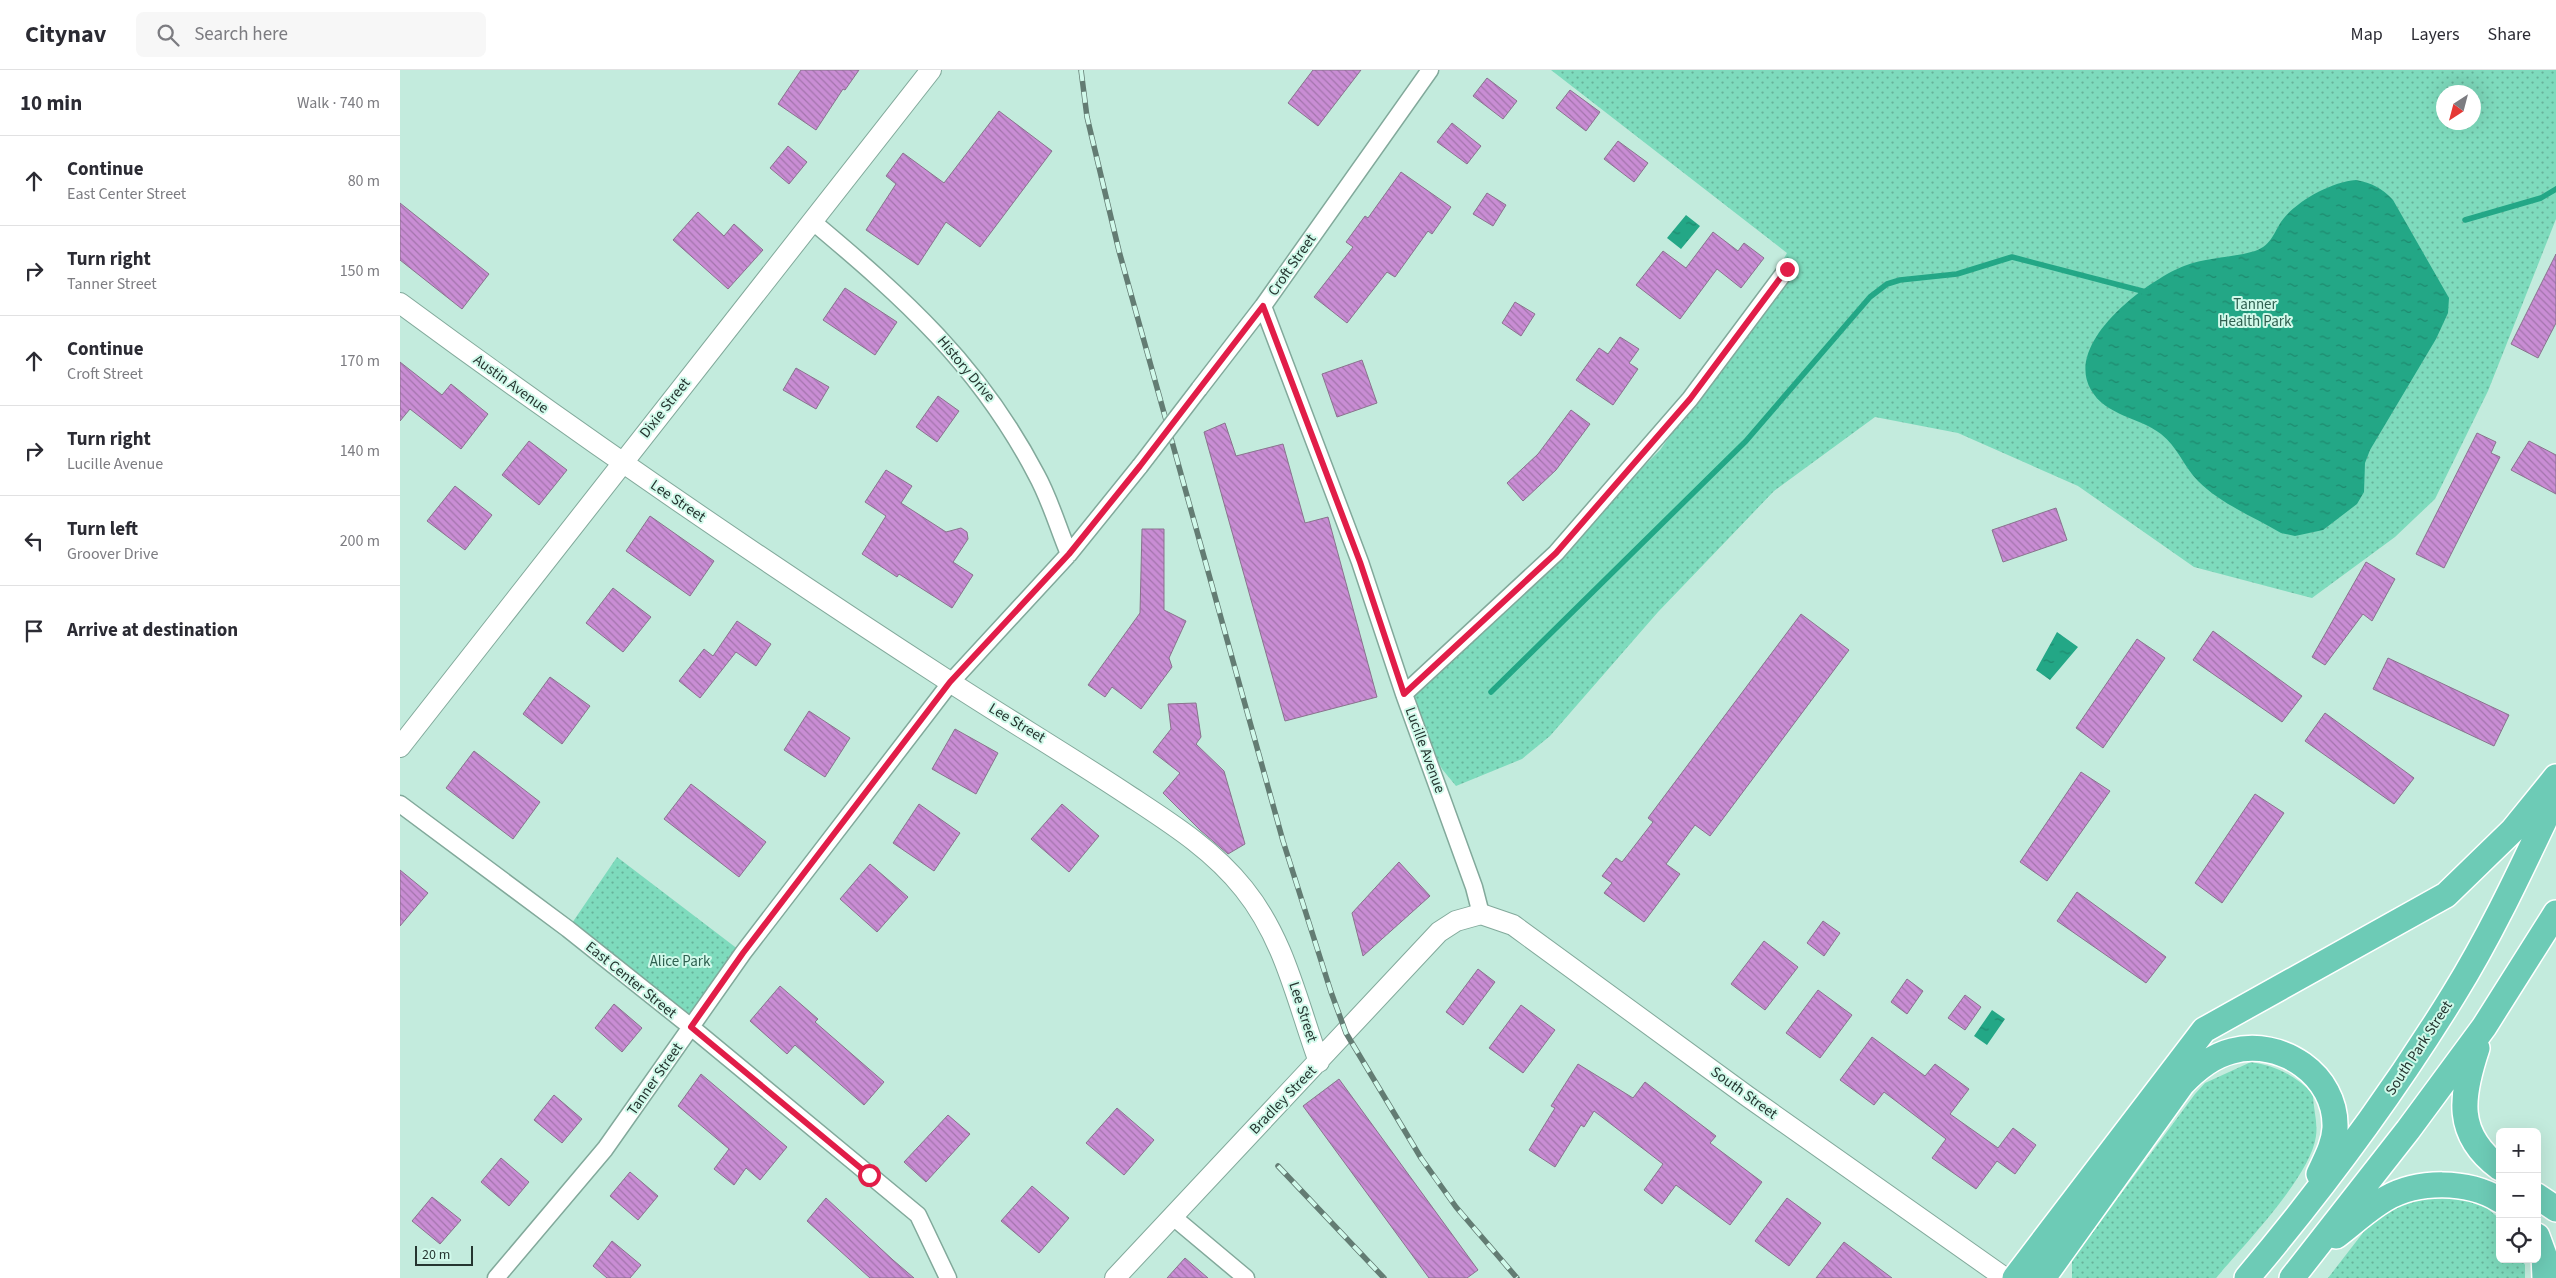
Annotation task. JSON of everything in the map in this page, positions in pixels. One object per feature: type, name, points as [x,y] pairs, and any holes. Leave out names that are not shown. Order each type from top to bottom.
[{"type":"main road","points":[[2015,1278],[2204,1030],[2446,895],[2513,830],[2556,777]]},
{"type":"main road","name":"South Park Street","points":[[2248,1278],[2296,1220],[2392,1092],[2455,993],[2506,900],[2556,796]]},
{"type":"main road","points":[[2292,1278],[2408,1130],[2484,1027],[2556,913]]},
{"type":"main road","points":[[2484,1027],[2467,1078],[2464,1108],[2466,1122],[2477,1147],[2485,1157],[2496,1165]]},
{"type":"main road","points":[[2043,1278],[2182,1084],[2203,1065],[2232,1051],[2264,1049],[2294,1058],[2306,1067],[2326,1091],[2335,1127],[2332,1148],[2296,1220]]},
{"type":"main road","points":[[2308,1257],[2385,1200],[2412,1189],[2444,1185],[2480,1191],[2496,1198]]},
{"type":"main road","points":[[2541,1199],[2556,1210]]},
{"type":"main road","points":[[2541,1227],[2556,1236]]},
{"type":"main road","points":[[2541,1247],[2544,1255],[2545,1278]]},
{"type":"street","name":"Dixie Street","points":[[400,747],[931,70]]},
{"type":"street","name":"Croft Street","points":[[950,682],[1069,554],[1140,466],[1263,306],[1430,70]]},
{"type":"street","name":"History Drive","points":[[812,220],[903,299],[949,346],[993,400],[1037,475],[1069,554]]},
{"type":"street","points":[[1404,694],[1556,553],[1690,399],[1787,269]]},
{"type":"street","name":"Austin Avenue","points":[[400,303],[622,464]]},
{"type":"street","name":"Lucille Avenue","points":[[1263,306],[1360,562],[1404,694],[1471,878],[1480,914]]},
{"type":"street","name":"Lee Street","points":[[622,464],[950,682],[1056,747],[1182,831],[1226,868],[1244,889],[1275,938],[1287,964],[1303,1018],[1319,1062]]},
{"type":"street","name":"Tanner Street","points":[[496,1278],[606,1149],[743,953],[950,682]]},
{"type":"street","name":"East Center Street","points":[[400,804],[568,929],[691,1027],[918,1215],[948,1278]]},
{"type":"street","name":"Bradley Street","points":[[1115,1278],[1439,932],[1456,921],[1480,914]]},
{"type":"street","name":"South Street","points":[[1480,914],[1513,925],[1746,1096],[2005,1278]]},
{"type":"street","points":[[1172,1216],[1246,1278]]},
{"type":"green space","name":"Tanner Health Park","points":[[1551,70],[2556,70],[2556,219],[2488,391],[2435,499],[2395,537],[2312,598],[2194,567],[2078,486],[1958,433],[1875,417],[1774,491],[1658,612],[1550,736],[1522,759],[1456,786],[1442,769],[1404,694],[1556,553],[1660,450],[1740,335],[1787,253]]},
{"type":"green space","name":"Alice Park","points":[[617,857],[743,953],[691,1027],[568,929]]},
{"type":"green space","points":[[2251,1062],[2285,1072],[2313,1094],[2316,1136],[2311,1152],[2290,1190],[2275,1210],[2216,1278],[2072,1278],[2072,1260],[2195,1094],[2205,1083]]},
{"type":"green space","points":[[2449,1194],[2478,1201],[2496,1216],[2496,1263],[2524,1263],[2525,1278],[2328,1278],[2369,1225],[2401,1203]]},
{"type":"water","points":[[2356,180],[2376,187],[2393,200],[2449,298],[2448,313],[2436,339],[2370,450],[2365,463],[2364,492],[2357,504],[2323,530],[2295,536],[2281,533],[2217,497],[2198,481],[2172,444],[2161,434],[2114,411],[2097,399],[2091,390],[2085,371],[2089,352],[2099,333],[2131,299],[2150,285],[2169,273],[2193,263],[2246,253],[2261,248],[2266,245],[2284,218],[2307,198],[2337,184]]},
{"type":"water","points":[[1686,215],[1700,226],[1681,249],[1667,238]]},
{"type":"water","points":[[2057,632],[2078,647],[2050,680],[2036,670]]},
{"type":"water","points":[[1992,1010],[2005,1019],[1987,1045],[1974,1036]]},
{"type":"building","points":[[801,70],[859,70],[845,90],[843,89],[816,130],[778,104]]},
{"type":"building","points":[[1313,70],[1361,70],[1318,126],[1288,103]]},
{"type":"building","points":[[1487,78],[1517,101],[1503,119],[1473,96]]},
{"type":"building","points":[[1570,90],[1600,112],[1586,131],[1556,108]]},
{"type":"building","points":[[999,111],[1052,151],[980,247],[946,222],[918,265],[866,230],[896,184],[886,176],[903,153],[944,183]]},
{"type":"building","points":[[1452,123],[1481,146],[1467,164],[1437,142]]},
{"type":"building","points":[[1618,141],[1648,163],[1634,182],[1604,159]]},
{"type":"building","points":[[788,146],[807,162],[789,184],[770,168]]},
{"type":"building","points":[[1401,172],[1451,207],[1432,234],[1428,231],[1395,277],[1387,272],[1347,323],[1314,297],[1353,247],[1346,242],[1365,216],[1368,218]]},
{"type":"building","points":[[1487,193],[1506,205],[1493,226],[1473,214]]},
{"type":"building","points":[[400,203],[489,274],[462,309],[400,260]]},
{"type":"building","points":[[698,212],[724,236],[734,224],[763,250],[728,289],[673,240]]},
{"type":"building","points":[[1713,232],[1738,251],[1744,243],[1764,258],[1741,288],[1717,269],[1680,319],[1636,285],[1663,251],[1686,268]]},
{"type":"building","points":[[2556,254],[2556,323],[2538,358],[2511,344]]},
{"type":"building","points":[[845,288],[897,322],[875,355],[823,320]]},
{"type":"building","points":[[1515,302],[1535,314],[1521,336],[1502,323]]},
{"type":"building","points":[[1620,337],[1639,349],[1629,363],[1638,369],[1613,405],[1576,380],[1599,348],[1608,354]]},
{"type":"building","points":[[1362,360],[1377,403],[1337,417],[1322,374]]},
{"type":"building","points":[[400,362],[442,395],[451,384],[488,414],[461,449],[410,409],[400,421]]},
{"type":"building","points":[[796,368],[829,387],[816,409],[783,390]]},
{"type":"building","points":[[938,396],[959,411],[937,442],[916,427]]},
{"type":"building","points":[[1571,410],[1590,424],[1556,470],[1523,501],[1507,483],[1538,454]]},
{"type":"building","points":[[1225,423],[1236,456],[1283,444],[1305,523],[1328,517],[1377,697],[1285,721],[1204,432]]},
{"type":"building","points":[[2477,433],[2496,442],[2491,453],[2500,457],[2444,568],[2416,554]]},
{"type":"building","points":[[529,441],[567,470],[539,505],[502,475]]},
{"type":"building","points":[[2529,441],[2556,455],[2556,494],[2511,470]]},
{"type":"building","points":[[886,470],[912,486],[901,503],[946,532],[961,528],[967,532],[968,539],[953,562],[973,575],[952,608],[899,574],[897,577],[862,554],[886,516],[865,502]]},
{"type":"building","points":[[455,486],[492,515],[465,550],[427,521]]},
{"type":"building","points":[[2056,508],[2067,540],[2003,562],[1992,530]]},
{"type":"building","points":[[650,516],[714,561],[690,596],[626,551]]},
{"type":"building","points":[[1142,529],[1164,529],[1164,610],[1186,621],[1169,658],[1172,667],[1141,709],[1112,687],[1105,697],[1088,685],[1140,613]]},
{"type":"building","points":[[2366,562],[2395,579],[2372,621],[2363,614],[2325,665],[2312,657]]},
{"type":"building","points":[[613,588],[651,617],[623,652],[586,623]]},
{"type":"building","points":[[1801,614],[1849,650],[1710,836],[1695,825],[1666,864],[1680,874],[1644,922],[1604,893],[1612,883],[1602,876],[1616,858],[1622,862],[1653,822],[1648,818]]},
{"type":"building","points":[[737,621],[771,644],[756,666],[736,652],[700,698],[679,681],[704,649],[713,656]]},
{"type":"building","points":[[2213,631],[2302,696],[2282,722],[2193,660]]},
{"type":"building","points":[[2137,639],[2165,658],[2103,748],[2076,728]]},
{"type":"building","points":[[2388,658],[2509,715],[2494,746],[2373,689]]},
{"type":"building","points":[[550,677],[590,706],[562,744],[523,714]]},
{"type":"building","points":[[1196,703],[1201,737],[1196,744],[1224,771],[1245,844],[1228,854],[1200,830],[1163,793],[1180,773],[1153,752],[1171,729],[1168,704]]},
{"type":"building","points":[[809,711],[850,738],[825,777],[784,750]]},
{"type":"building","points":[[2325,713],[2414,778],[2394,804],[2305,741]]},
{"type":"building","points":[[955,729],[998,753],[976,794],[932,769]]},
{"type":"building","points":[[474,751],[540,802],[513,839],[446,788]]},
{"type":"building","points":[[2081,772],[2110,791],[2047,881],[2020,862]]},
{"type":"building","points":[[691,784],[766,842],[739,877],[664,819]]},
{"type":"building","points":[[2255,794],[2284,813],[2222,903],[2195,883]]},
{"type":"building","points":[[919,804],[960,833],[934,871],[893,843]]},
{"type":"building","points":[[1062,804],[1099,836],[1069,872],[1031,839]]},
{"type":"building","points":[[1399,862],[1430,896],[1363,956],[1352,913]]},
{"type":"building","points":[[870,864],[908,897],[877,932],[840,899]]},
{"type":"building","points":[[400,870],[428,893],[400,926]]},
{"type":"building","points":[[2077,892],[2166,957],[2146,983],[2057,921]]},
{"type":"building","points":[[1823,921],[1840,933],[1824,956],[1807,943]]},
{"type":"building","points":[[1764,941],[1798,967],[1765,1010],[1731,984]]},
{"type":"building","points":[[1478,969],[1495,982],[1463,1025],[1446,1012]]},
{"type":"building","points":[[1907,979],[1923,991],[1907,1014],[1891,1002]]},
{"type":"building","points":[[780,986],[818,1019],[815,1022],[884,1082],[864,1105],[795,1045],[787,1054],[750,1021]]},
{"type":"building","points":[[1818,990],[1852,1015],[1820,1058],[1786,1033]]},
{"type":"building","points":[[1965,995],[1981,1007],[1965,1030],[1948,1018]]},
{"type":"building","points":[[614,1004],[642,1028],[622,1052],[595,1028]]},
{"type":"building","points":[[1521,1005],[1555,1030],[1523,1073],[1489,1048]]},
{"type":"building","points":[[1872,1037],[1925,1076],[1935,1064],[1969,1089],[1950,1114],[1998,1148],[2013,1128],[2036,1145],[2015,1174],[1997,1161],[1976,1189],[1932,1158],[1946,1139],[1884,1092],[1874,1105],[1840,1080]]},
{"type":"building","points":[[1578,1064],[1633,1098],[1645,1082],[1716,1136],[1710,1143],[1762,1182],[1730,1225],[1676,1185],[1662,1204],[1644,1190],[1663,1164],[1594,1111],[1584,1127],[1581,1125],[1555,1167],[1529,1150],[1555,1108],[1551,1106]]},
{"type":"building","points":[[701,1074],[787,1147],[760,1180],[746,1168],[734,1185],[714,1169],[729,1149],[678,1106]]},
{"type":"building","points":[[1339,1079],[1478,1270],[1467,1278],[1429,1278],[1303,1106]]},
{"type":"building","points":[[554,1095],[582,1119],[562,1143],[534,1120]]},
{"type":"building","points":[[1117,1108],[1154,1140],[1124,1175],[1086,1143]]},
{"type":"building","points":[[948,1115],[970,1134],[926,1182],[904,1162]]},
{"type":"building","points":[[501,1158],[529,1182],[509,1206],[481,1182]]},
{"type":"building","points":[[630,1172],[658,1196],[638,1220],[610,1196]]},
{"type":"building","points":[[1032,1186],[1069,1218],[1039,1253],[1001,1221]]},
{"type":"building","points":[[432,1197],[461,1220],[440,1244],[412,1221]]},
{"type":"building","points":[[826,1198],[914,1278],[870,1278],[807,1221]]},
{"type":"building","points":[[1787,1198],[1821,1223],[1789,1266],[1755,1241]]},
{"type":"building","points":[[612,1241],[641,1265],[630,1278],[607,1278],[593,1266]]},
{"type":"building","points":[[1844,1242],[1892,1278],[1816,1278]]},
{"type":"building","points":[[1185,1258],[1208,1278],[1167,1278]]},
{"type":"waterway","points":[[2465,220],[2541,198],[2556,189]]},
{"type":"waterway","points":[[1491,692],[1746,441],[1870,297],[1887,284],[1900,280],[1957,274],[2012,257],[2146,292]]},
{"type":"railway","points":[[1081,70],[1087,117],[1119,251],[1283,841],[1331,992],[1346,1033],[1421,1158],[1456,1207],[1517,1278]]},
{"type":"railway","points":[[1278,1166],[1384,1278]]},
{"type":"route","points":[[869,1175],[691,1027],[743,953],[950,682],[1069,554],[1140,466],[1263,306],[1360,562],[1404,694],[1556,553],[1690,399],[1787,269]]}]
